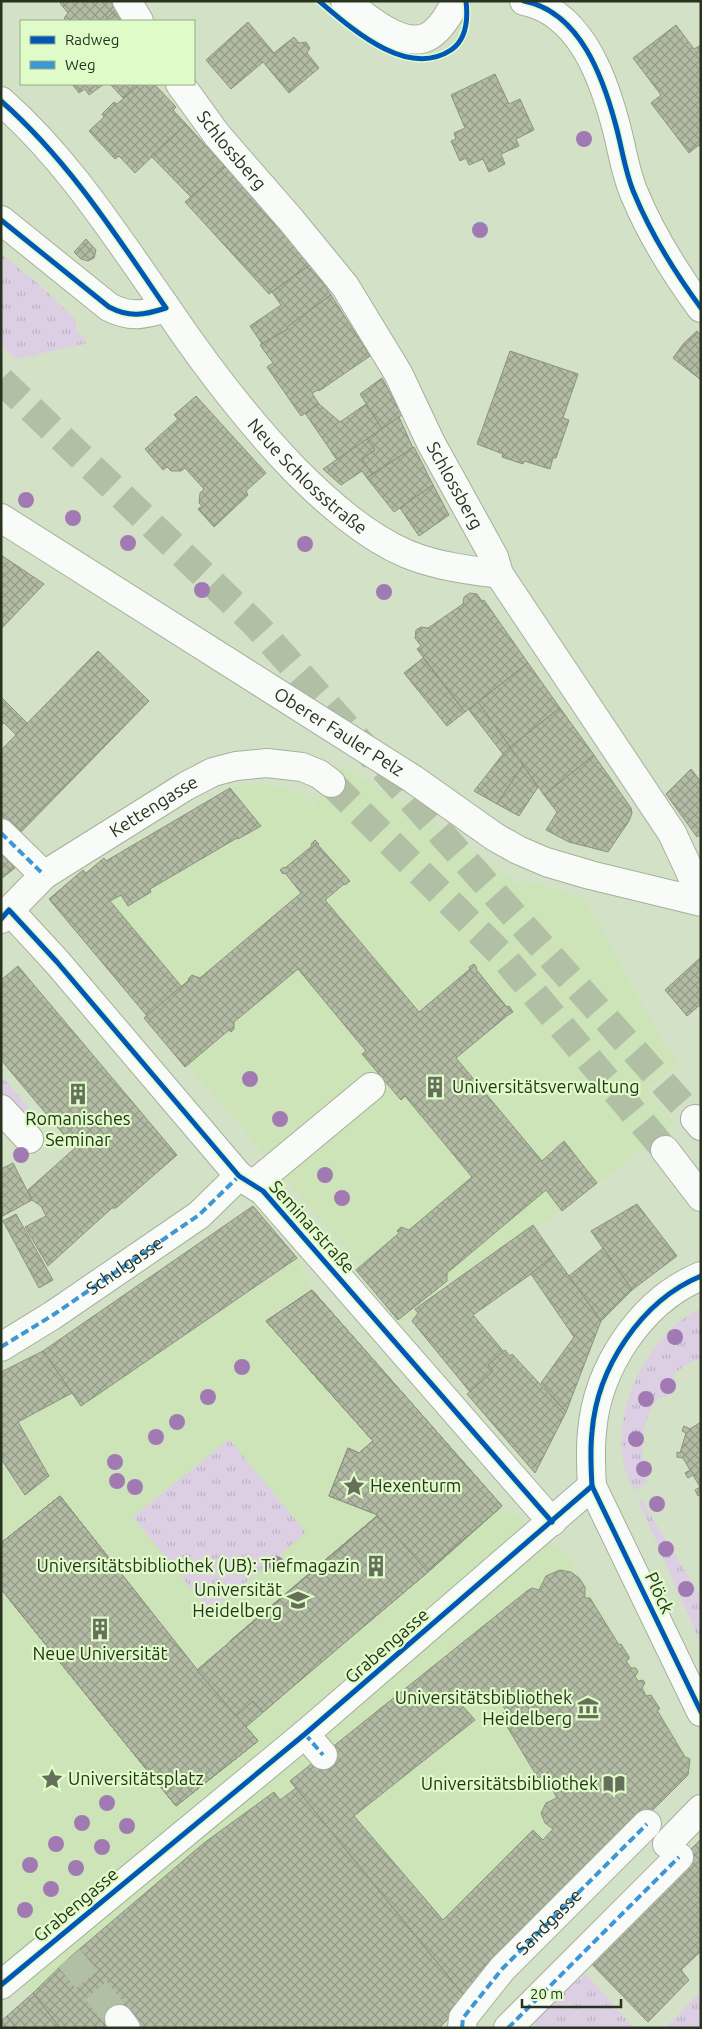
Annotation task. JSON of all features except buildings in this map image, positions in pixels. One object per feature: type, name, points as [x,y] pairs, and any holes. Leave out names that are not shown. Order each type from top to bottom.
[{"type":"street","points":[[127,1],[138,20]]},
{"type":"street","points":[[345,1],[392,34],[412,39],[428,37],[436,31],[456,1]]},
{"type":"street","points":[[524,1],[545,8],[558,16],[575,34],[590,57],[612,110],[633,192],[678,274],[701,308]]},
{"type":"street","name":"Schlossberg","points":[[181,85],[217,136],[291,220],[345,286],[398,373],[431,443],[494,557],[499,574],[672,833],[692,876],[698,901]]},
{"type":"street","name":"Neue Schlossstraße","points":[[1,101],[44,141],[69,172],[110,226],[166,308],[234,401],[305,480],[347,516],[380,540],[422,560],[467,570],[499,574]]},
{"type":"street","points":[[1,220],[109,307],[126,315],[137,316],[166,308]]},
{"type":"street","name":"Oberer Fauler Pelz","points":[[1,518],[412,779],[495,837],[518,850],[546,862],[590,875],[698,901]]},
{"type":"street","name":"Kettengasse","points":[[5,914],[44,875],[186,786],[213,772],[236,766],[267,762],[302,767],[319,774],[330,783]]},
{"type":"street","points":[[1,833],[44,875]]},
{"type":"street","name":"Seminarstraße","points":[[5,914],[31,934],[247,1180],[264,1191],[552,1522]]},
{"type":"street","name":"Schulgasse","points":[[1,1347],[53,1315],[199,1215],[371,1087]]},
{"type":"street","points":[[1,1109],[29,1139]]},
{"type":"street","points":[[666,1150],[701,1197]]},
{"type":"street","points":[[592,1486],[592,1426],[599,1397],[617,1353],[625,1339],[651,1309],[680,1286],[701,1276]]},
{"type":"street","name":"Grabengasse","points":[[1,1985],[62,1949],[304,1734],[592,1486]]},
{"type":"street","name":"Plöck","points":[[592,1486],[701,1712]]},
{"type":"street","points":[[304,1734],[322,1755]]},
{"type":"street","points":[[508,2028],[673,1850],[701,1809]]},
{"type":"street","name":"Sandgasse","points":[[462,2028],[463,2018],[502,1969],[647,1824]]},
{"type":"shaded area","points":[[342,766],[435,824],[521,886],[525,880],[584,898],[662,1040],[679,1063],[647,1089],[674,1123],[572,1204],[536,1228],[533,1225],[416,1309],[418,1313],[412,1321],[398,1320],[356,1270],[360,1266],[188,1065],[185,1067],[144,1018],[146,1016],[49,899],[83,870],[86,873],[104,858],[106,861],[230,788],[249,784],[280,786],[306,796],[313,807]]},
{"type":"shaded area","name":"Universität Heidelberg","points":[[253,1206],[297,1258],[312,1290],[502,1506],[569,1556],[695,1768],[465,1997],[458,2009],[439,2028],[60,2028],[33,1993],[1,1979],[1,1372],[43,1351]]},
{"type":"green space","points":[[1,254],[42,287],[76,320],[76,331],[88,343],[16,359],[1,345]]},
{"type":"green space","points":[[1,1075],[29,1108],[1,1128]]},
{"type":"green space","points":[[701,1308],[701,1358],[687,1364],[673,1375],[674,1391],[668,1396],[659,1397],[652,1409],[646,1422],[642,1444],[647,1483],[634,1491],[624,1466],[622,1437],[625,1414],[631,1393],[640,1371],[666,1334],[683,1319]]},
{"type":"green space","points":[[229,1439],[306,1533],[210,1612],[133,1517]]},
{"type":"green space","points":[[641,1499],[701,1597],[701,1644],[638,1500]]},
{"type":"green space","points":[[586,1974],[634,2028],[537,2028],[529,2019]]},
{"type":"green space","points":[[698,1994],[701,1998],[701,2028],[665,2028]]},
{"type":"tunnel","points":[[1,380],[255,624],[695,1119]]},
{"type":"tunnel","points":[[331,783],[501,954],[665,1150]]},
{"type":"tunnel","points":[[69,1958],[119,2019]]},
{"type":"marked path","points":[[1,833],[44,875]]},
{"type":"marked path","points":[[1,1347],[53,1315],[199,1215],[239,1176]]},
{"type":"marked path","points":[[305,1734],[323,1755]]},
{"type":"marked path","points":[[462,2028],[463,2018],[502,1969],[647,1824]]},
{"type":"marked path","points":[[508,2028],[679,1857]]},
{"type":"cycle path","points":[[319,1],[347,25],[381,47],[399,55],[416,59],[434,57],[451,50],[456,45],[465,28],[466,1]]},
{"type":"cycle path","points":[[524,1],[543,8],[560,18],[574,32],[586,49],[596,68],[611,107],[628,177],[640,208],[664,252],[701,308]]},
{"type":"cycle path","points":[[1,101],[48,148],[90,199],[166,308],[130,314],[109,307],[1,220]]},
{"type":"cycle path","points":[[1,919],[9,910],[57,962],[239,1176],[263,1191],[552,1522]]},
{"type":"cycle path","points":[[701,1276],[679,1287],[659,1302],[641,1319],[626,1339],[613,1361],[603,1384],[596,1408],[591,1453],[592,1486],[701,1712]]},
{"type":"cycle path","points":[[1,1985],[305,1734],[592,1486]]},
{"type":"place","name":"Universitätsverwaltung","points":[[435,1087]]},
{"type":"place","name":"Romanisches Seminar","points":[[78,1094]]},
{"type":"place","name":"Hexenturm","points":[[354,1486]]},
{"type":"place","name":"Universitätsbibliothek (UB): Tiefmagazin","points":[[376,1566]]},
{"type":"place","name":"Universität Heidelberg","points":[[298,1600]]},
{"type":"place","name":"Neue Universität","points":[[100,1629]]},
{"type":"place","name":"Universitätsbibliothek Heidelberg","points":[[588,1708]]},
{"type":"place","name":"Universitätsplatz","points":[[52,1779]]},
{"type":"place","name":"Universitätsbibliothek","points":[[614,1784]]}]
